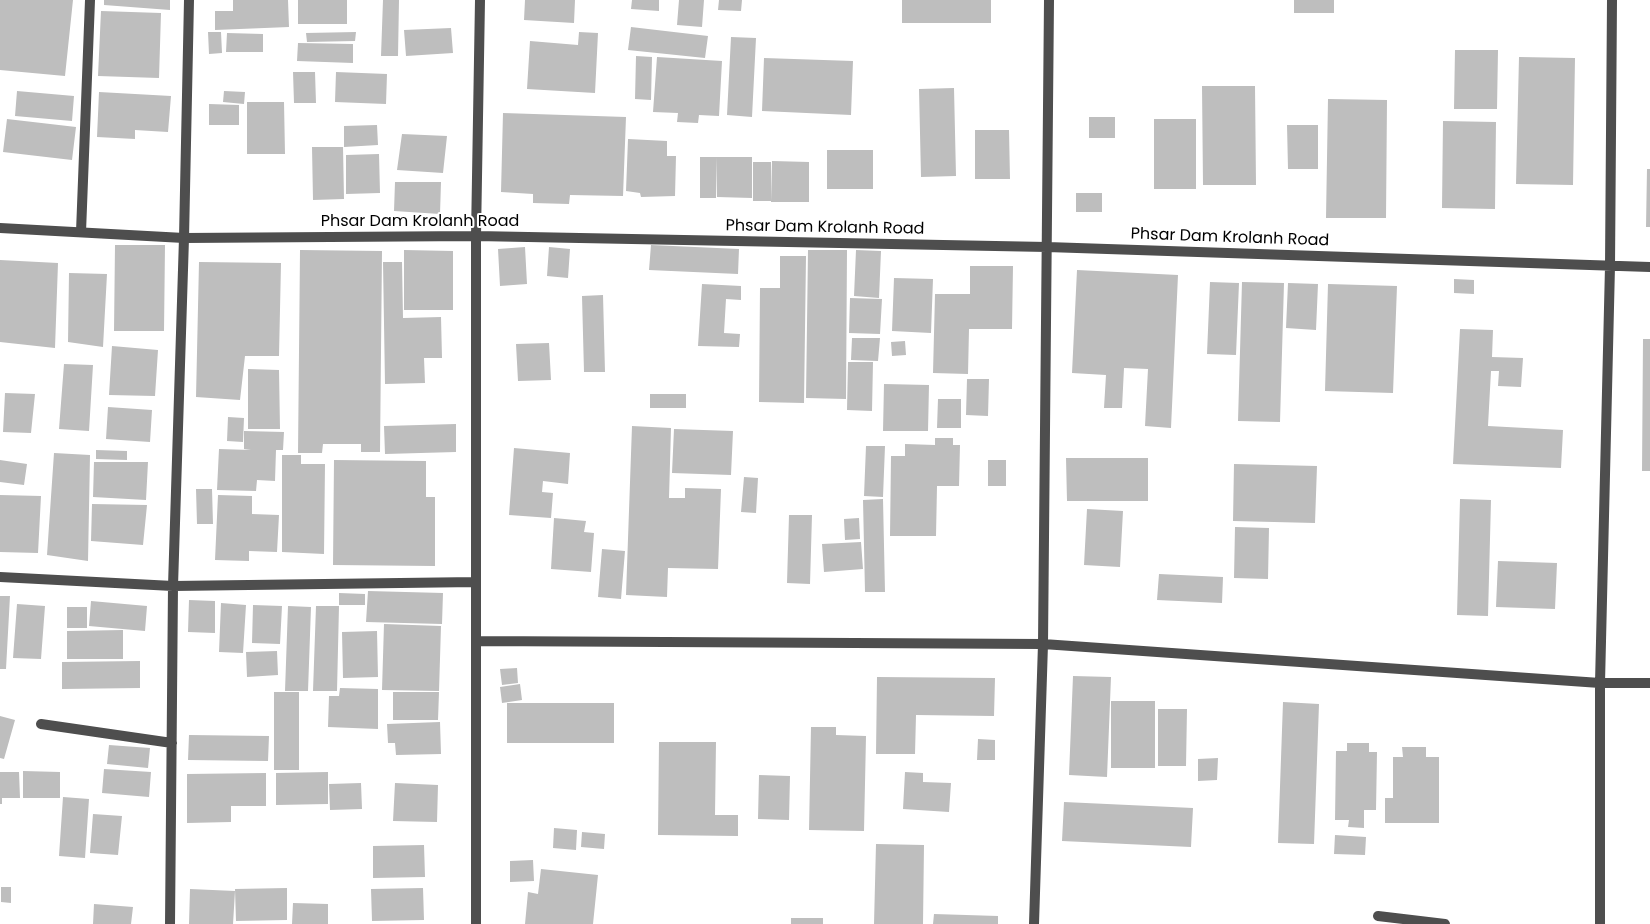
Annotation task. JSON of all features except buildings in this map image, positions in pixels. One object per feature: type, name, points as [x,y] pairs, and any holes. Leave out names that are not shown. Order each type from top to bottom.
[{"type":"street","points":[[81,232],[90,0]]},
{"type":"street","points":[[170,924],[173,586],[189,0]]},
{"type":"street","points":[[476,924],[476,236],[480,0]]},
{"type":"street","points":[[1034,924],[1043,644],[1049,0]]},
{"type":"street","points":[[1600,924],[1600,683],[1610,266],[1612,0]]},
{"type":"street","name":"Phsar Dam Krolanh Road","points":[[0,228],[184,238],[476,236],[1047,247],[1650,267]]},
{"type":"street","points":[[0,577],[173,586],[476,582]]},
{"type":"street","points":[[476,641],[1043,644],[1600,683],[1650,682]]},
{"type":"street","points":[[41,724],[172,743]]},
{"type":"street","points":[[1378,916],[1444,924]]}]
